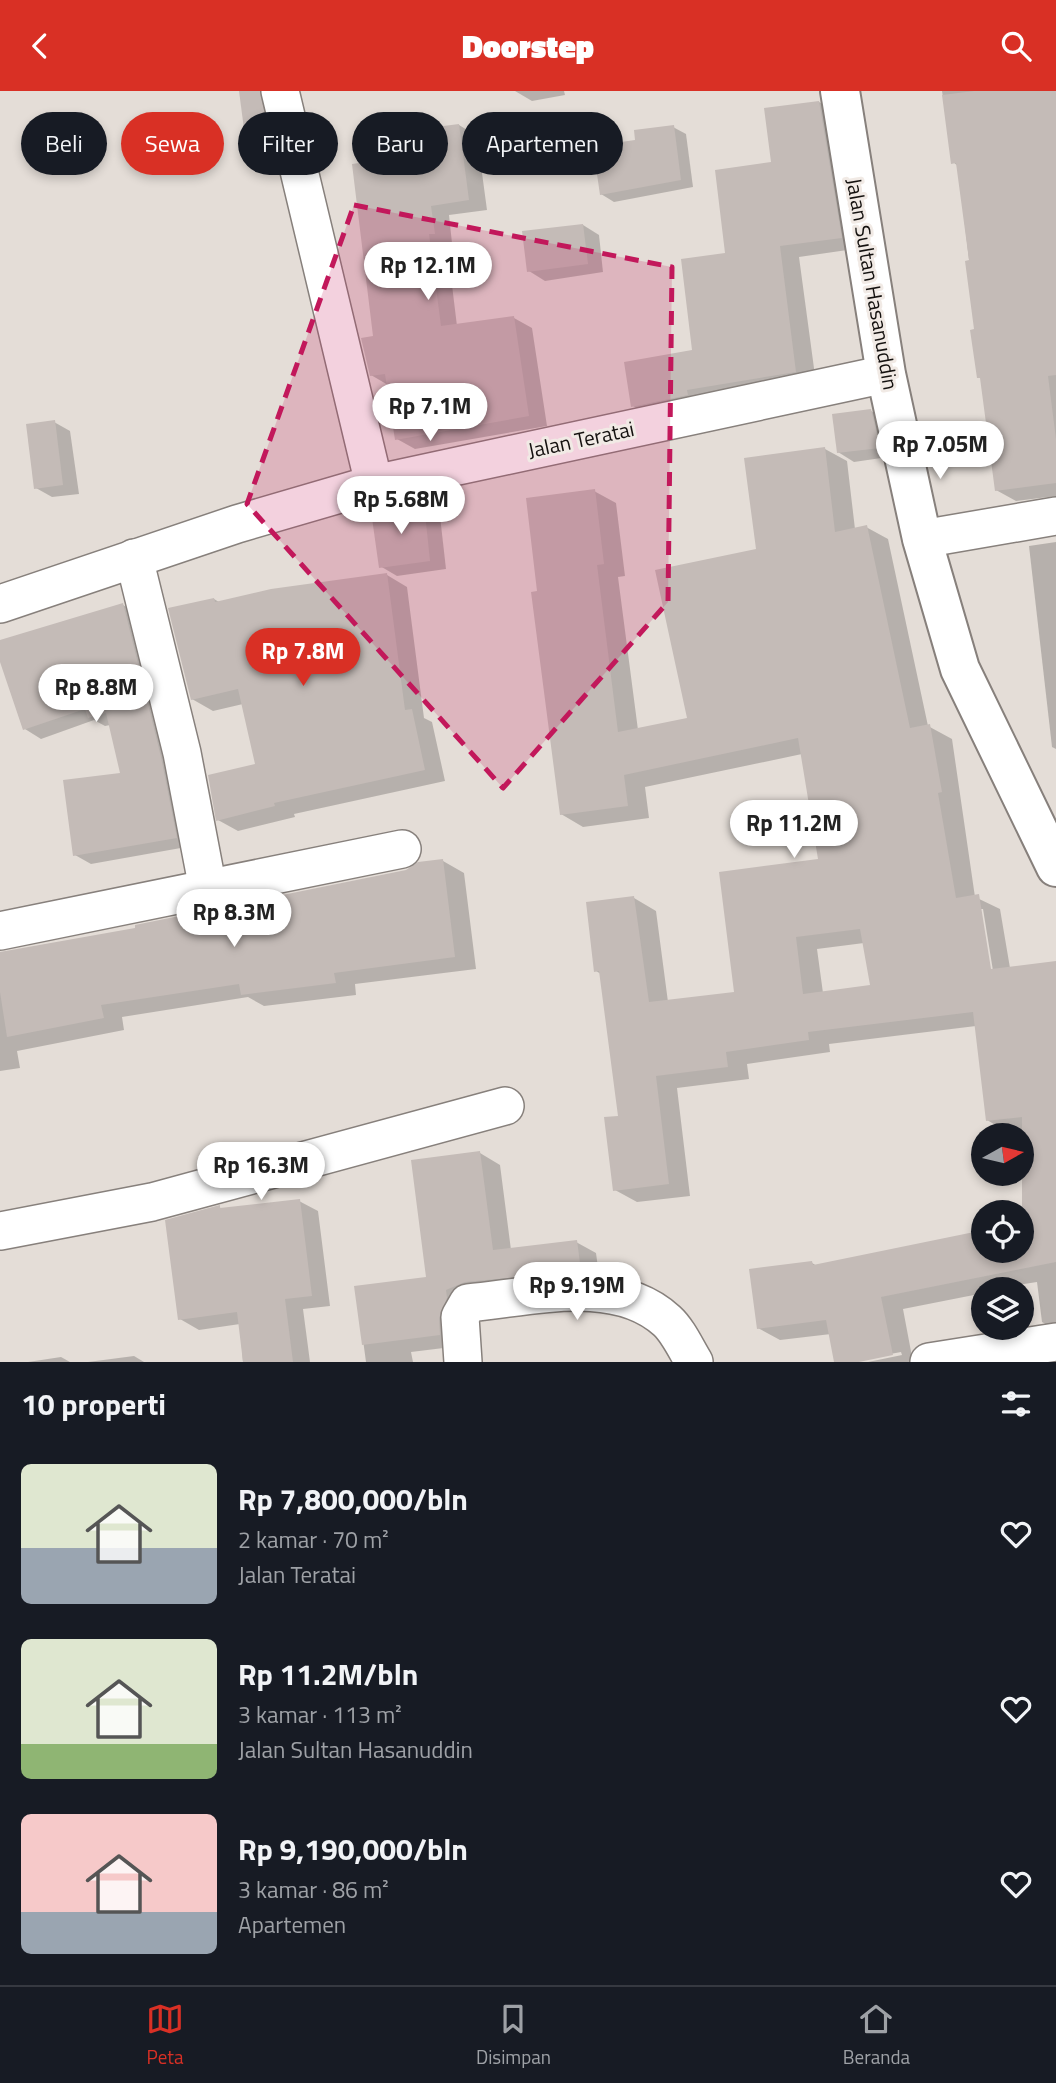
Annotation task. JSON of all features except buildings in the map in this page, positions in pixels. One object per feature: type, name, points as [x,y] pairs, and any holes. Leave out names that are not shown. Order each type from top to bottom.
[{"type":"street","points":[[280,91],[374,484]]},
{"type":"street","name":"Jalan Sultan Hasanuddin","points":[[840,91],[886,374],[922,538],[960,669],[1056,867]]},
{"type":"street","name":"Jalan Teratai","points":[[0,604],[237,524],[374,484],[886,374]]},
{"type":"street","points":[[922,538],[1056,516]]},
{"type":"street","points":[[134,558],[182,753],[208,889]]},
{"type":"street","points":[[0,931],[402,849]]},
{"type":"street","points":[[0,1231],[152,1202],[505,1106]]},
{"type":"street","points":[[463,1362],[460,1317],[468,1303],[601,1291],[642,1302],[669,1323],[694,1362]]},
{"type":"street","points":[[929,1362],[1056,1342]]},
{"type":"highlighted area","points":[[354,205],[672,267],[668,602],[503,788],[247,504]]}]
